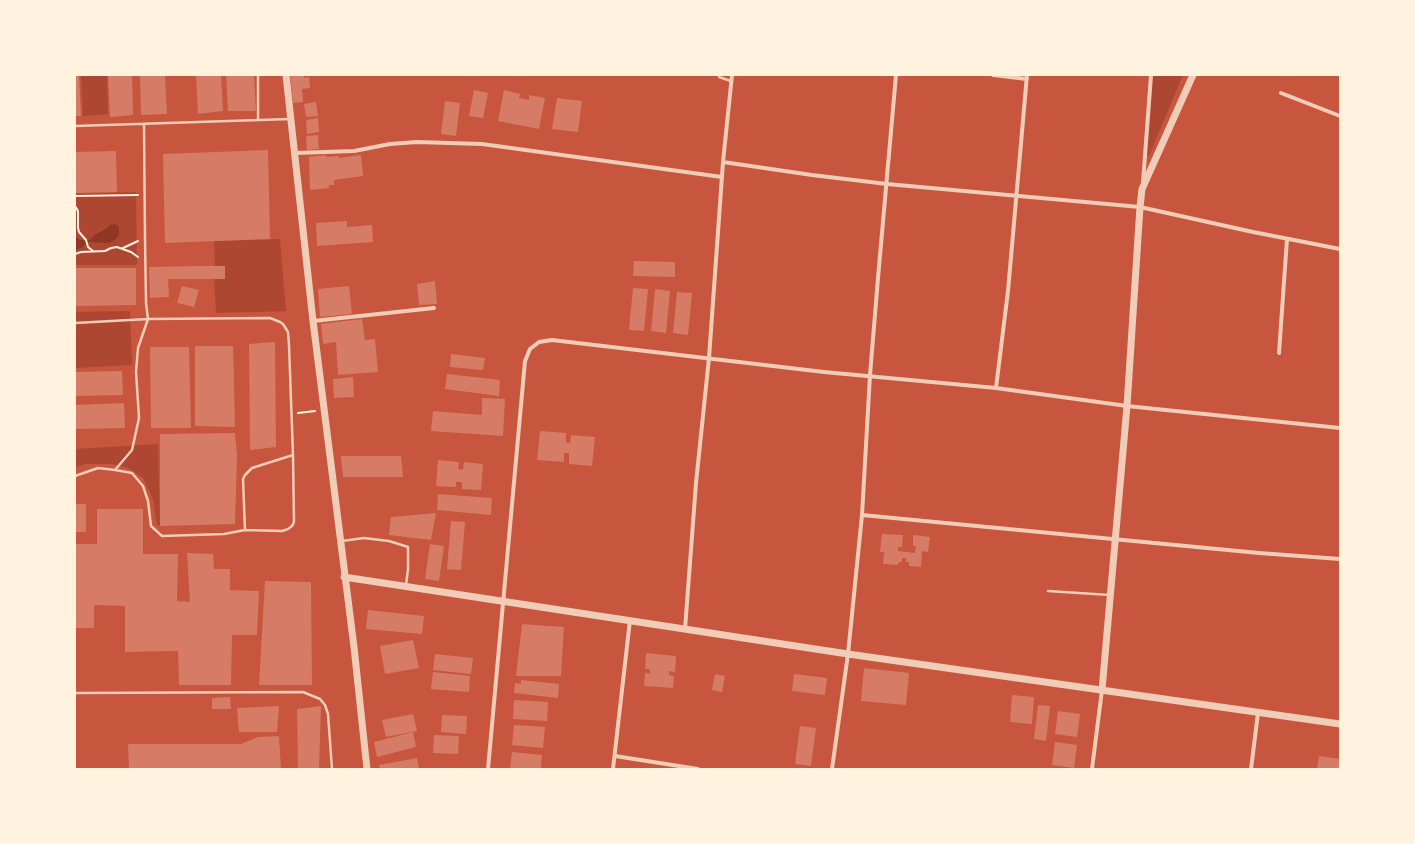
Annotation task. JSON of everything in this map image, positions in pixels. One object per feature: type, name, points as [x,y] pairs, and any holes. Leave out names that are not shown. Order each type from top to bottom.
[{"type":"street","points":[[286,75],[313,321],[367,769]]},
{"type":"street","points":[[685,629],[696,483],[709,358],[723,162],[732,75]]},
{"type":"street","points":[[832,769],[848,654],[862,515],[870,375],[896,75]]},
{"type":"street","points":[[993,75],[1027,77],[1017,196],[996,388]]},
{"type":"street","points":[[1092,769],[1102,690],[1116,539],[1151,75]]},
{"type":"street","points":[[1142,189],[1193,75]]},
{"type":"street","points":[[1281,93],[1340,116]]},
{"type":"street","points":[[295,153],[354,150],[390,144],[417,142],[482,144],[722,177]]},
{"type":"street","points":[[723,162],[887,184],[1140,207],[1340,249]]},
{"type":"street","points":[[1280,353],[1287,239]]},
{"type":"street","points":[[313,321],[434,308]]},
{"type":"street","points":[[488,769],[525,361],[527,354],[534,345],[545,340],[817,371],[996,388],[1127,406],[1340,428]]},
{"type":"street","points":[[862,515],[1259,553],[1340,559]]},
{"type":"street","points":[[344,577],[848,654],[1340,724]]},
{"type":"street","points":[[613,769],[630,620]]},
{"type":"street","points":[[1251,769],[1258,713]]},
{"type":"street","points":[[615,756],[698,769]]},
{"type":"lane","points":[[258,75],[258,119]]},
{"type":"lane","points":[[719,75],[719,77],[732,81]]},
{"type":"lane","points":[[75,126],[144,125],[258,119],[291,119]]},
{"type":"lane","points":[[115,470],[132,450],[139,418],[136,372],[138,348],[148,319],[144,195],[144,125]]},
{"type":"lane","points":[[75,323],[148,319],[270,318],[283,324],[288,332],[294,455],[294,522],[292,526],[282,531],[245,530],[224,534],[162,536],[151,526],[148,501],[144,486],[132,473],[98,468],[75,476]]},
{"type":"lane","points":[[245,530],[243,479],[245,475],[252,468],[294,455]]},
{"type":"lane","points":[[340,541],[364,538],[389,541],[408,547],[406,587]]},
{"type":"lane","points":[[1048,591],[1110,595]]},
{"type":"lane","points":[[75,693],[303,692],[320,699],[327,710],[332,769]]},
{"type":"path","points":[[75,196],[144,195]]},
{"type":"path","points":[[75,206],[78,211],[79,232],[86,240],[90,249],[94,252]]},
{"type":"path","points":[[123,248],[145,238]]},
{"type":"path","points":[[75,254],[81,252],[105,251],[117,247],[131,252],[146,263]]},
{"type":"path","points":[[292,413],[324,409]]},
{"type":"shaded area","points":[[81,75],[107,75],[108,114],[83,116]]},
{"type":"shaded area","points":[[1153,75],[1183,75],[1149,156],[1147,154]]},
{"type":"shaded area","points":[[136,192],[137,265],[75,265],[75,194]]},
{"type":"shaded area","points":[[115,224],[119,227],[119,235],[115,240],[108,243],[88,242],[81,248],[75,250],[75,236],[80,240],[88,240],[110,225]]},
{"type":"shaded area","points":[[280,239],[286,311],[216,313],[214,279],[225,279],[225,266],[215,266],[214,241]]},
{"type":"shaded area","points":[[130,311],[132,365],[75,368],[75,312]]},
{"type":"shaded area","points":[[158,444],[160,526],[157,525],[153,499],[143,478],[128,468],[112,464],[86,464],[75,468],[75,449]]},
{"type":"building","points":[[75,75],[79,75],[81,116],[75,116]]},
{"type":"building","points":[[108,75],[132,75],[133,115],[110,117]]},
{"type":"building","points":[[140,75],[165,75],[167,114],[141,115]]},
{"type":"building","points":[[196,75],[221,75],[223,111],[198,114]]},
{"type":"building","points":[[226,75],[254,75],[256,111],[228,111]]},
{"type":"building","points":[[290,75],[304,75],[304,78],[309,77],[310,88],[302,89],[303,102],[293,103]]},
{"type":"building","points":[[474,90],[488,93],[483,118],[469,116]]},
{"type":"building","points":[[504,90],[520,94],[519,98],[529,100],[529,95],[545,98],[539,129],[498,121]]},
{"type":"building","points":[[557,98],[582,101],[578,132],[552,129]]},
{"type":"building","points":[[445,101],[460,103],[456,136],[441,134]]},
{"type":"building","points":[[316,102],[318,116],[306,117],[304,104]]},
{"type":"building","points":[[318,118],[319,132],[307,134],[306,120]]},
{"type":"building","points":[[318,135],[319,149],[307,150],[306,136]]},
{"type":"building","points":[[268,150],[270,239],[165,243],[163,154]]},
{"type":"building","points":[[116,151],[117,192],[75,193],[75,152]]},
{"type":"building","points":[[326,155],[326,157],[339,156],[339,158],[361,155],[363,176],[334,180],[334,185],[329,185],[329,188],[310,190],[309,157]]},
{"type":"building","points":[[347,221],[347,227],[372,225],[373,242],[317,246],[316,223]]},
{"type":"building","points":[[634,261],[675,262],[675,277],[633,276]]},
{"type":"building","points":[[225,266],[225,279],[168,279],[169,297],[150,298],[149,267]]},
{"type":"building","points":[[75,268],[136,268],[136,305],[75,306]]},
{"type":"building","points":[[435,281],[437,304],[419,305],[417,284]]},
{"type":"building","points":[[182,286],[199,290],[194,307],[177,303]]},
{"type":"building","points":[[349,286],[352,314],[320,317],[318,289]]},
{"type":"building","points":[[633,288],[648,289],[644,331],[629,330]]},
{"type":"building","points":[[655,289],[670,291],[666,333],[651,331]]},
{"type":"building","points":[[677,292],[692,293],[688,335],[673,333]]},
{"type":"building","points":[[362,319],[365,340],[375,339],[378,372],[338,375],[336,342],[323,344],[321,324]]},
{"type":"building","points":[[275,342],[276,447],[250,450],[249,344]]},
{"type":"building","points":[[195,346],[233,346],[235,427],[195,426]]},
{"type":"building","points":[[150,347],[189,347],[191,428],[151,428]]},
{"type":"building","points":[[451,354],[485,358],[483,370],[450,367]]},
{"type":"building","points":[[122,371],[123,395],[75,396],[75,372]]},
{"type":"building","points":[[447,374],[500,380],[499,396],[445,389]]},
{"type":"building","points":[[353,377],[354,397],[334,398],[333,379]]},
{"type":"building","points":[[482,398],[505,399],[503,436],[431,431],[433,411],[482,415]]},
{"type":"building","points":[[124,403],[125,428],[75,429],[75,405]]},
{"type":"building","points":[[540,431],[566,433],[566,443],[570,443],[571,435],[595,437],[592,466],[569,464],[569,453],[564,453],[564,462],[537,460]]},
{"type":"building","points":[[235,433],[237,455],[235,524],[160,526],[160,434]]},
{"type":"building","points":[[341,456],[401,456],[403,477],[343,477]]},
{"type":"building","points":[[438,460],[459,462],[458,469],[463,470],[464,462],[483,464],[481,490],[462,489],[462,482],[456,482],[456,487],[436,486]]},
{"type":"building","points":[[438,494],[492,498],[491,515],[437,510]]},
{"type":"building","points":[[75,504],[86,504],[86,532],[75,532]]},
{"type":"building","points":[[97,509],[143,509],[143,554],[178,554],[177,601],[190,602],[187,553],[213,554],[214,569],[230,569],[230,590],[259,591],[257,635],[232,635],[231,685],[179,685],[178,651],[125,652],[125,606],[94,605],[94,628],[75,628],[75,544],[97,544]]},
{"type":"building","points":[[436,513],[431,540],[389,535],[391,517]]},
{"type":"building","points":[[451,521],[465,522],[461,570],[447,569]]},
{"type":"building","points":[[882,534],[903,535],[902,547],[898,547],[898,551],[915,553],[916,546],[913,546],[913,535],[930,537],[928,552],[922,551],[921,567],[909,566],[909,562],[906,562],[906,558],[902,558],[902,562],[899,562],[898,565],[883,564],[884,552],[880,552]]},
{"type":"building","points":[[430,544],[444,546],[439,581],[425,579]]},
{"type":"building","points":[[265,581],[311,582],[312,685],[259,685]]},
{"type":"building","points":[[368,610],[424,616],[422,634],[366,629]]},
{"type":"building","points":[[522,624],[564,627],[561,676],[516,676]]},
{"type":"building","points":[[413,640],[419,668],[385,674],[380,646]]},
{"type":"building","points":[[646,653],[676,656],[675,672],[669,671],[669,675],[674,676],[673,688],[644,686],[645,673],[650,674],[650,669],[645,669]]},
{"type":"building","points":[[435,654],[473,658],[471,674],[433,670]]},
{"type":"building","points":[[864,668],[909,673],[906,705],[861,701]]},
{"type":"building","points":[[433,672],[470,676],[469,692],[431,689]]},
{"type":"building","points":[[715,674],[725,676],[722,692],[712,690]]},
{"type":"building","points":[[794,674],[827,678],[825,695],[792,691]]},
{"type":"building","points":[[521,680],[559,684],[558,698],[514,693],[515,683],[521,684]]},
{"type":"building","points":[[1012,695],[1034,697],[1032,724],[1010,722]]},
{"type":"building","points":[[230,697],[231,709],[212,709],[212,698]]},
{"type":"building","points":[[514,700],[548,702],[547,721],[513,719]]},
{"type":"building","points":[[1038,705],[1050,706],[1046,741],[1034,739]]},
{"type":"building","points":[[279,706],[277,732],[239,732],[237,708]]},
{"type":"building","points":[[321,706],[319,769],[298,769],[297,709]]},
{"type":"building","points":[[1058,711],[1080,714],[1077,737],[1055,734]]},
{"type":"building","points":[[413,714],[417,731],[386,737],[382,720]]},
{"type":"building","points":[[442,715],[467,716],[466,734],[441,732]]},
{"type":"building","points":[[514,725],[545,727],[543,748],[512,745]]},
{"type":"building","points":[[800,726],[816,728],[811,766],[795,764]]},
{"type":"building","points":[[413,732],[416,747],[377,757],[374,742]]},
{"type":"building","points":[[434,735],[459,736],[458,754],[433,753]]},
{"type":"building","points":[[279,736],[281,769],[129,769],[128,744],[241,744],[258,737]]},
{"type":"building","points":[[1055,742],[1077,745],[1074,768],[1052,765]]},
{"type":"building","points":[[512,752],[542,755],[541,769],[510,769]]},
{"type":"building","points":[[1319,756],[1340,759],[1340,769],[1317,769]]},
{"type":"building","points":[[417,758],[419,769],[380,769],[379,765]]}]
